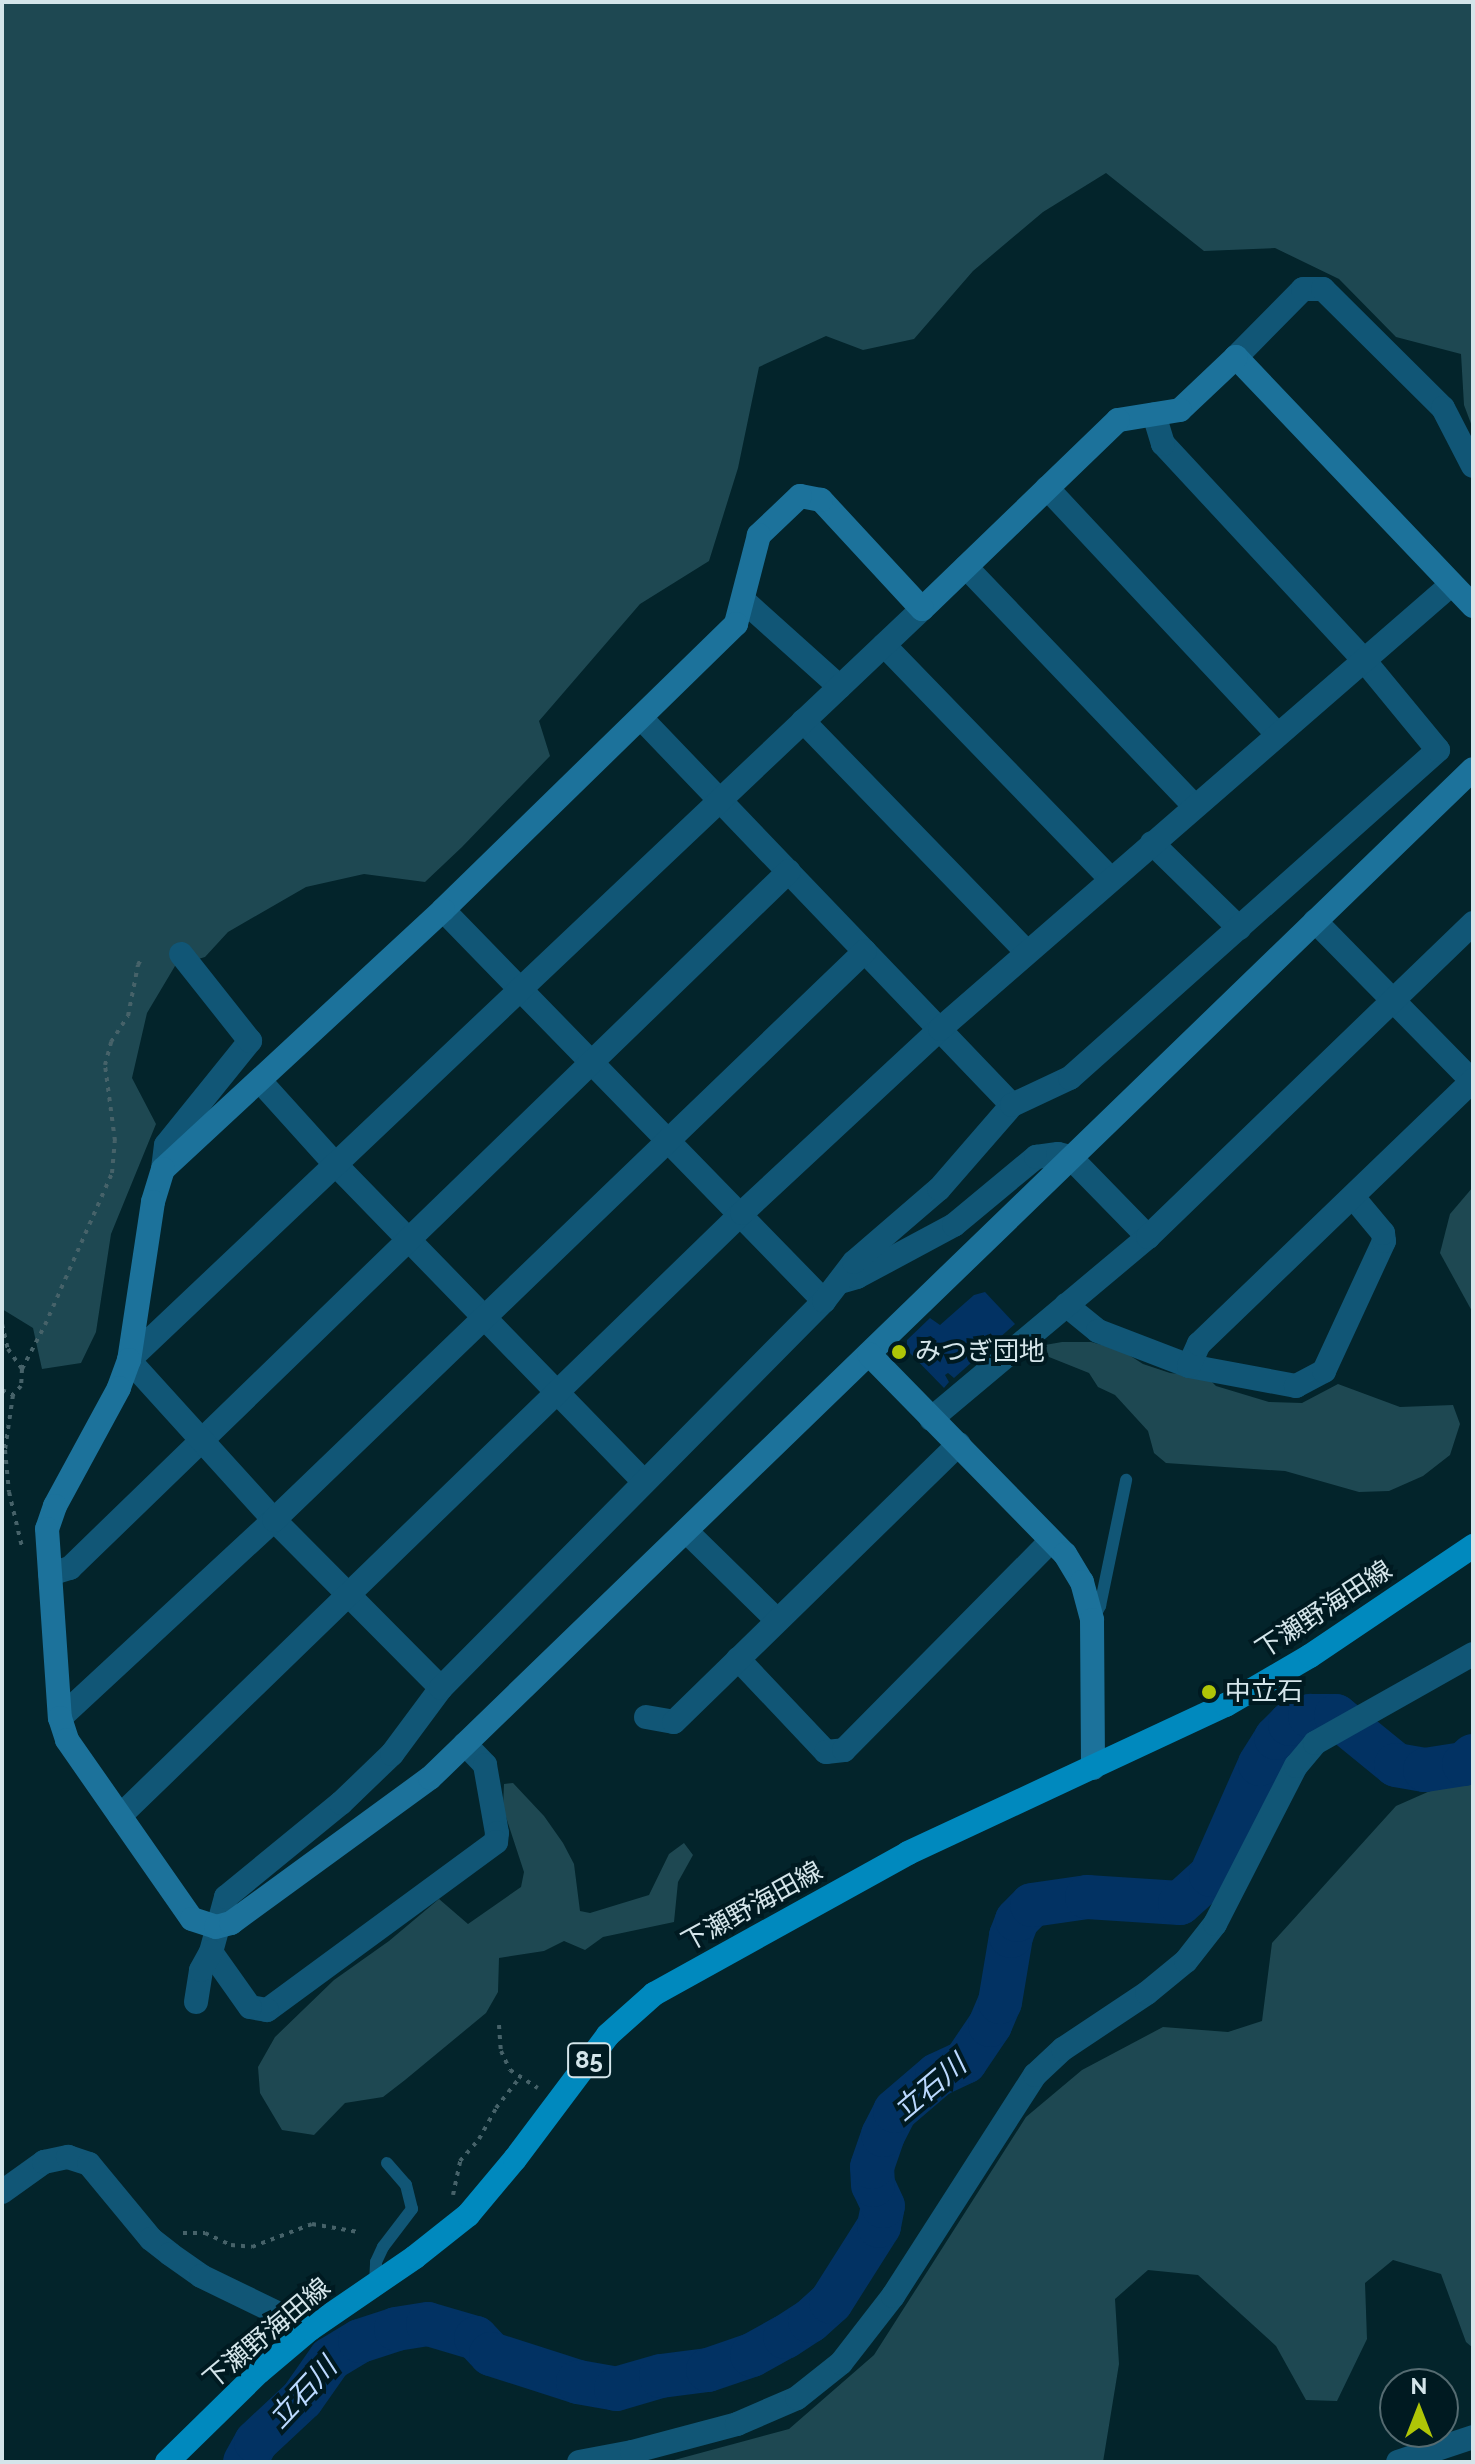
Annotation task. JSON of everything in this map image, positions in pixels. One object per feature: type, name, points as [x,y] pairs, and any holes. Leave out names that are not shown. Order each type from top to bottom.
[{"type":"main road","name":"下瀬野海田線","points":[[167,2462],[259,2372],[310,2329],[468,2215],[515,2159],[608,2035],[654,1994],[908,1853],[1226,1705],[1310,1656],[1473,1546]]},
{"type":"street","points":[[129,1360],[1118,420],[1180,410],[1303,289],[1323,289],[1443,408],[1473,466]]},
{"type":"street","points":[[120,1816],[742,1213],[940,1029],[1363,659],[1464,589],[1236,357]]},
{"type":"street","points":[[196,2002],[201,1970],[211,1952],[226,1897],[341,1803],[392,1754],[441,1688],[831,1292],[854,1262],[939,1189],[1012,1105],[1070,1078],[1438,750],[1363,659],[1163,444],[1154,414]]},
{"type":"street","points":[[1047,488],[1276,733]]},
{"type":"street","points":[[163,1169],[443,910],[736,624],[759,535],[800,496],[808,495],[821,500],[922,609]]},
{"type":"street","points":[[966,567],[1194,806]]},
{"type":"street","points":[[743,600],[840,687]]},
{"type":"street","points":[[884,645],[1111,879]]},
{"type":"street","points":[[641,718],[1012,1105]]},
{"type":"street","points":[[803,721],[1026,951]]},
{"type":"street","points":[[181,954],[250,1041],[166,1145],[163,1169],[153,1202],[129,1360],[119,1388],[55,1506],[47,1529],[60,1718],[67,1740],[192,1919],[216,1927],[231,1923],[418,1787],[465,1744],[1473,769]]},
{"type":"street","points":[[1152,843],[1239,928]]},
{"type":"street","points":[[50,1574],[70,1568],[789,871]]},
{"type":"street","points":[[443,910],[591,1065],[669,1138],[742,1213],[831,1292]]},
{"type":"street","points":[[1189,1366],[1199,1344],[1473,1080],[1315,921]]},
{"type":"street","points":[[931,1419],[1148,1237],[1473,923]]},
{"type":"street","points":[[60,1718],[274,1520],[865,951]]},
{"type":"street","points":[[260,1081],[336,1165],[644,1482]]},
{"type":"street","points":[[831,1292],[954,1225],[1036,1157],[1058,1154],[1070,1157],[1148,1237]]},
{"type":"street","points":[[1066,1305],[1098,1331],[1189,1366],[1296,1386],[1324,1371],[1384,1241],[1383,1233],[1353,1197]]},
{"type":"street","points":[[869,1354],[1065,1554],[1082,1582],[1092,1620],[1093,1768]]},
{"type":"street","points":[[129,1360],[201,1442],[348,1598],[441,1688]]},
{"type":"street","points":[[646,1717],[674,1722],[959,1444]]},
{"type":"street","points":[[686,1531],[777,1620]]},
{"type":"street","points":[[738,1659],[826,1752],[844,1750],[1051,1541]]},
{"type":"street","points":[[579,2462],[632,2452],[737,2424],[797,2398],[841,2363],[893,2296],[1035,2075],[1063,2049],[1147,1993],[1186,1961],[1215,1924],[1296,1766],[1315,1743],[1344,1723],[1473,1654]]},
{"type":"street","points":[[211,1952],[250,2007],[267,2010],[496,1842],[485,1765],[465,1744]]},
{"type":"street","points":[[2,2192],[44,2162],[68,2157],[89,2164],[155,2242],[201,2276],[310,2329]]},
{"type":"street","points":[[1398,2462],[1473,2437]]},
{"type":"lane","points":[[1092,1620],[1100,1606],[1126,1480]]},
{"type":"lane","points":[[375,2283],[376,2262],[383,2247],[412,2209],[406,2185],[387,2163]]},
{"type":"path","points":[[22,1369],[112,1173],[115,1141],[105,1065],[111,1042],[128,1016],[142,957]]},
{"type":"path","points":[[2,1390],[13,1395]]},
{"type":"path","points":[[499,2025],[501,2051],[519,2079],[556,2101]]},
{"type":"path","points":[[453,2195],[460,2161],[479,2139],[496,2108],[519,2079]]},
{"type":"path","points":[[155,2242],[177,2233],[205,2233],[231,2245],[252,2247],[312,2224],[358,2232]]},
{"type":"shaded area","points":[[2,2],[1473,2],[1473,429],[1464,405],[1461,354],[1396,337],[1339,279],[1275,248],[1204,251],[1106,173],[1043,212],[973,271],[914,339],[863,350],[826,336],[759,367],[738,468],[709,561],[640,604],[539,721],[550,756],[462,847],[425,882],[364,874],[306,887],[228,932],[205,957],[175,966],[147,1013],[132,1078],[156,1124],[111,1234],[96,1332],[81,1363],[42,1369],[33,1328],[2,1309]]},
{"type":"shaded area","points":[[1473,1187],[1473,1313],[1440,1253],[1450,1214]]},
{"type":"shaded area","points":[[1091,1342],[1121,1350],[1143,1364],[1170,1373],[1207,1377],[1216,1386],[1269,1402],[1302,1403],[1338,1384],[1400,1407],[1453,1405],[1460,1424],[1450,1455],[1423,1476],[1389,1491],[1359,1492],[1285,1471],[1166,1463],[1154,1453],[1148,1431],[1115,1395],[1098,1387],[1089,1373],[1049,1357],[1045,1345]]},
{"type":"shaded area","points":[[1473,1772],[1473,2348],[1466,2342],[1441,2274],[1393,2260],[1365,2283],[1367,2339],[1337,2401],[1306,2400],[1276,2346],[1198,2275],[1148,2270],[1115,2299],[1119,2364],[1103,2462],[667,2462],[789,2429],[874,2355],[1026,2117],[1082,2070],[1163,2027],[1228,2032],[1262,2021],[1272,1943],[1396,1806]]},
{"type":"shaded area","points":[[513,1783],[544,1816],[574,1864],[580,1911],[590,1913],[649,1895],[669,1854],[684,1843],[693,1855],[678,1882],[674,1922],[603,1937],[585,1950],[564,1941],[544,1951],[499,1958],[498,1992],[486,2013],[405,2080],[383,2097],[345,2103],[314,2135],[282,2130],[260,2093],[258,2067],[275,2037],[334,1980],[389,1941],[439,1899],[468,1924],[521,1887],[524,1872],[503,1808],[504,1784]]},
{"type":"water","points":[[985,1292],[1015,1324],[954,1378],[948,1373],[945,1375],[949,1382],[944,1388],[907,1350],[907,1340],[930,1318],[940,1325],[974,1295]]},
{"type":"waterway","name":"立石川","points":[[245,2462],[256,2442],[302,2399],[330,2359],[360,2341],[396,2329],[428,2324],[476,2338],[491,2354],[578,2382],[616,2389],[661,2376],[708,2370],[752,2355],[785,2337],[810,2321],[831,2302],[879,2226],[883,2206],[873,2185],[872,2167],[883,2135],[895,2111],[937,2075],[965,2062],[990,2025],[1000,2002],[1011,1936],[1017,1920],[1032,1905],[1087,1897],[1180,1903],[1211,1875],[1260,1764],[1276,1738],[1290,1724],[1310,1716],[1336,1716],[1396,1765],[1425,1770],[1464,1764],[1473,1756]]},
{"type":"place","name":"みつぎ団地","points":[[899,1352]]},
{"type":"place","name":"中立石","points":[[1209,1692]]}]
